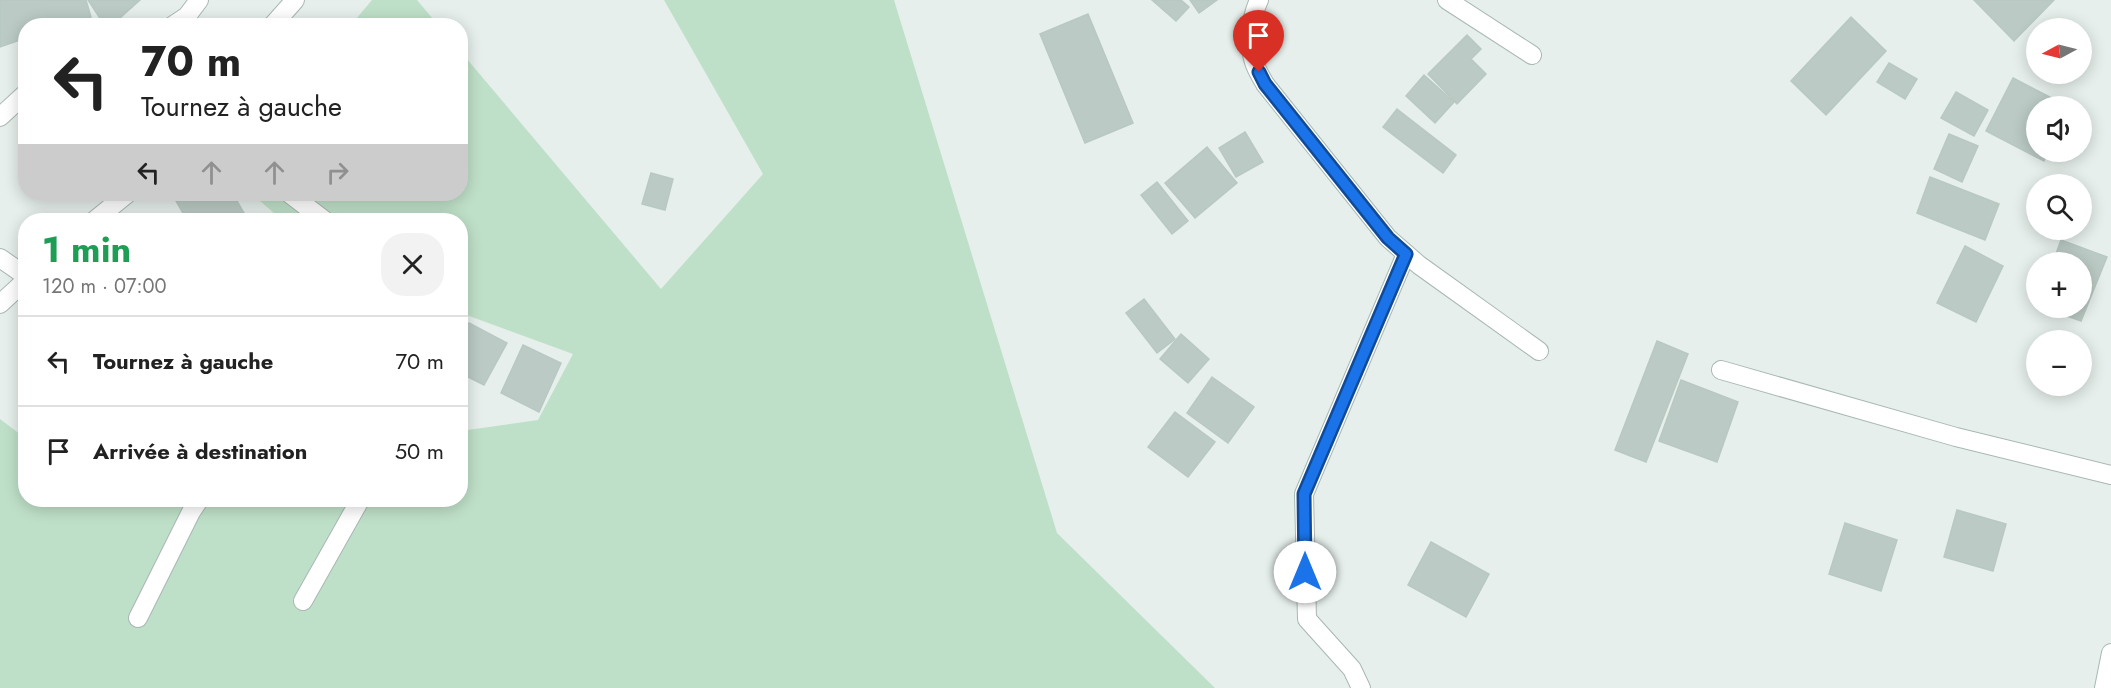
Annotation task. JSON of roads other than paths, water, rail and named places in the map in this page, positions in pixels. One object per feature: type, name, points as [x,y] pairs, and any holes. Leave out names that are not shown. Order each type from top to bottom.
[{"type":"street","points":[[186,18],[199,0]]},
{"type":"street","points":[[280,18],[295,0]]},
{"type":"street","points":[[1258,0],[1254,9],[1253,61],[1265,84],[1388,238],[1406,254],[1539,351]]},
{"type":"street","points":[[1448,0],[1532,56]]},
{"type":"street","points":[[0,117],[18,100]]},
{"type":"street","points":[[104,213],[118,201]]},
{"type":"street","points":[[299,201],[315,213]]},
{"type":"street","points":[[1361,688],[1352,669],[1307,620],[1304,494],[1406,254]]},
{"type":"street","points":[[0,258],[18,272]]},
{"type":"street","points":[[0,304],[18,286]]},
{"type":"street","points":[[1721,370],[1956,437],[2111,475]]},
{"type":"street","points":[[138,618],[194,507]]},
{"type":"street","points":[[303,601],[356,507]]},
{"type":"street","points":[[2104,688],[2111,653]]}]
